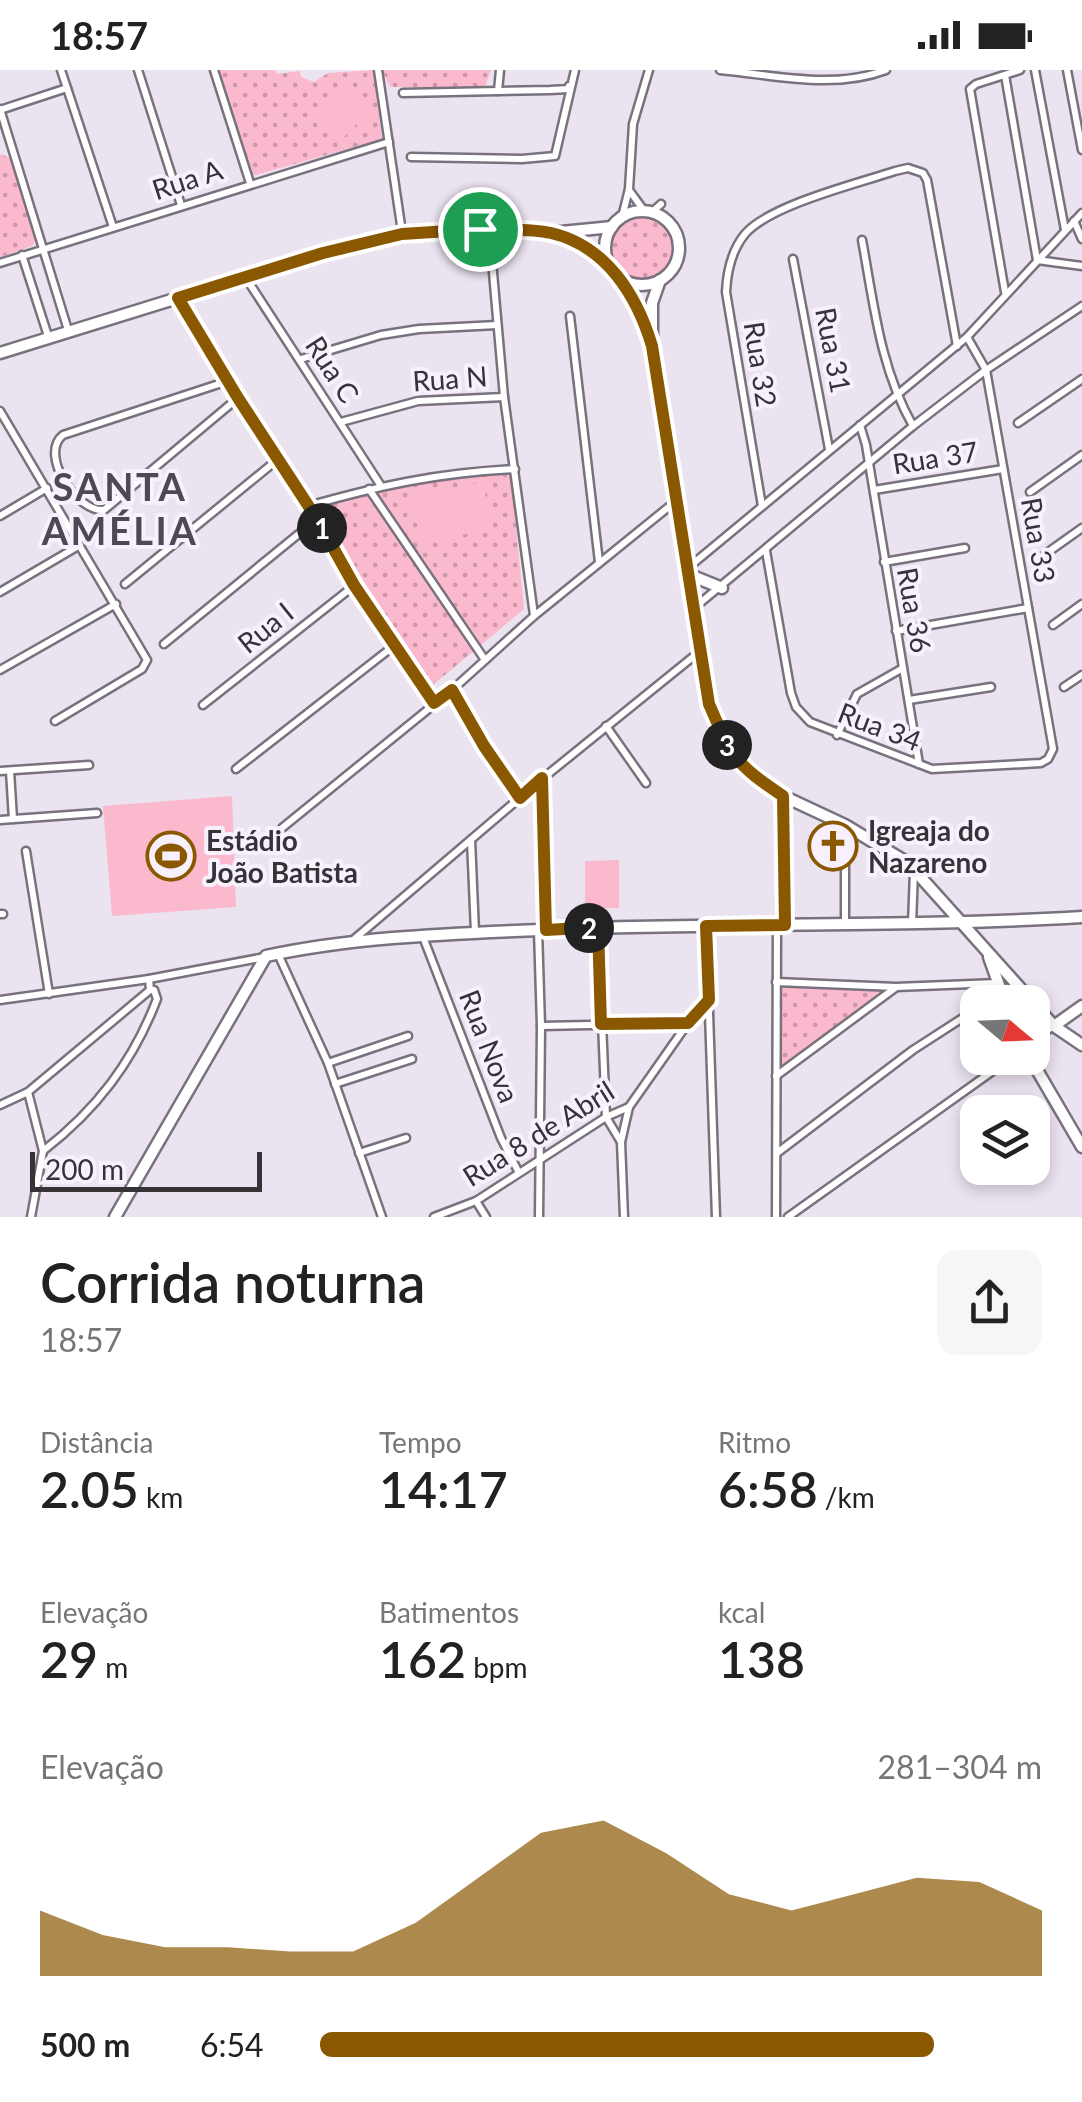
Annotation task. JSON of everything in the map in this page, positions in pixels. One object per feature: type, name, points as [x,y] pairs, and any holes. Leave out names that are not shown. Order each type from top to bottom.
[{"type":"street","points":[[61,70],[113,228]]},
{"type":"street","points":[[138,70],[181,204]]},
{"type":"street","points":[[214,70],[250,183]]},
{"type":"street","points":[[378,70],[402,234]]},
{"type":"street","points":[[498,91],[500,70]]},
{"type":"street","points":[[412,157],[555,156],[573,70]]},
{"type":"street","points":[[622,217],[629,189],[633,124],[649,70]]},
{"type":"street","points":[[723,70],[825,80],[855,79],[886,70]]},
{"type":"street","points":[[1005,294],[970,88],[1020,70]]},
{"type":"street","points":[[1035,70],[1065,230]]},
{"type":"street","points":[[1067,70],[1082,150]]},
{"type":"street","points":[[1005,75],[1038,260]]},
{"type":"street","points":[[67,88],[0,110],[68,330]]},
{"type":"street","points":[[403,93],[569,88]]},
{"type":"street","points":[[0,130],[2,121]]},
{"type":"street","name":"Rua A","points":[[0,263],[390,142]]},
{"type":"street","name":"Rua 32","points":[[762,506],[726,292],[727,272],[746,234],[779,210],[908,168],[924,173],[956,346]]},
{"type":"street","points":[[629,189],[663,218],[677,238],[676,262],[660,280],[652,303],[652,346]]},
{"type":"street","points":[[609,265],[606,245],[612,226],[622,217],[652,209]]},
{"type":"street","points":[[689,571],[967,337],[1082,213]]},
{"type":"street","points":[[1074,221],[1082,239]]},
{"type":"street","points":[[0,352],[323,253],[402,234],[480,229],[550,233],[612,226]]},
{"type":"street","points":[[480,229],[491,250],[504,397],[534,616]]},
{"type":"street","points":[[491,250],[500,230]]},
{"type":"street","points":[[550,233],[577,242],[609,265],[622,280],[645,324],[652,346],[709,704],[731,754],[746,771],[783,796],[885,848],[914,870],[1054,1026],[1082,1046]]},
{"type":"street","points":[[862,240],[883,358],[895,394],[913,426]]},
{"type":"street","points":[[22,256],[48,336]]},
{"type":"street","name":"Rua 31","points":[[794,259],[830,450]]},
{"type":"street","points":[[1038,260],[1082,266]]},
{"type":"street","name":"Rua C","points":[[246,278],[381,486]]},
{"type":"street","points":[[622,280],[641,285],[660,280]]},
{"type":"street","points":[[178,298],[354,585],[434,703]]},
{"type":"street","points":[[694,608],[913,426],[986,370],[1082,306]]},
{"type":"street","points":[[570,316],[599,562]]},
{"type":"street","points":[[300,359],[381,335],[496,325]]},
{"type":"street","name":"Rua 33","points":[[967,337],[986,370],[1053,748],[1051,755]]},
{"type":"street","points":[[1018,423],[1082,379]]},
{"type":"street","points":[[228,381],[63,434],[55,443],[52,456],[82,504],[90,510],[104,510],[238,398]]},
{"type":"street","name":"Rua N","points":[[342,422],[418,401],[504,397]]},
{"type":"street","points":[[0,410],[146,654],[142,670],[56,720]]},
{"type":"street","name":"Rua 36","points":[[860,424],[920,765]]},
{"type":"street","points":[[0,438],[12,431]]},
{"type":"street","points":[[1030,492],[1082,455]]},
{"type":"street","points":[[125,584],[277,460]]},
{"type":"street","points":[[308,506],[449,472],[515,469]]},
{"type":"street","name":"Rua 37","points":[[874,490],[1003,469]]},
{"type":"street","points":[[0,516],[46,488]]},
{"type":"street","points":[[369,489],[485,660]]},
{"type":"street","points":[[282,828],[677,500]]},
{"type":"street","points":[[164,644],[317,519]]},
{"type":"street","points":[[1044,555],[1082,528]]},
{"type":"street","points":[[0,592],[80,545]]},
{"type":"street","points":[[884,562],[965,548]]},
{"type":"street","name":"Rua 34","points":[[766,551],[791,693],[796,707],[810,722],[920,765],[951,770],[1041,762],[1051,755]]},
{"type":"street","points":[[689,571],[722,588]]},
{"type":"street","name":"Rua I","points":[[203,706],[354,585]]},
{"type":"street","points":[[0,670],[116,604]]},
{"type":"street","points":[[1052,625],[1082,604]]},
{"type":"street","points":[[896,630],[1028,608]]},
{"type":"street","points":[[236,770],[395,646]]},
{"type":"street","points":[[352,942],[542,778],[700,651]]},
{"type":"street","points":[[838,734],[857,694],[903,668]]},
{"type":"street","points":[[1064,687],[1082,675]]},
{"type":"street","points":[[909,700],[991,687]]},
{"type":"street","points":[[452,690],[520,798]]},
{"type":"street","points":[[606,726],[646,783]]},
{"type":"street","points":[[0,771],[89,765]]},
{"type":"street","points":[[10,771],[13,819]]},
{"type":"street","points":[[539,1217],[542,778]]},
{"type":"street","points":[[776,1217],[776,982],[783,796]]},
{"type":"street","points":[[0,820],[97,812]]},
{"type":"street","points":[[844,825],[845,925]]},
{"type":"street","points":[[471,838],[475,932]]},
{"type":"street","points":[[26,851],[49,994]]},
{"type":"street","points":[[912,926],[914,870]]},
{"type":"street","points":[[941,925],[947,907]]},
{"type":"street","points":[[0,1000],[149,980],[352,942],[475,932],[598,927],[912,926],[1025,916],[1082,918]]},
{"type":"street","points":[[977,940],[997,919]]},
{"type":"street","points":[[706,926],[716,1217]]},
{"type":"street","points":[[598,927],[606,1117],[621,1142]]},
{"type":"street","name":"Rua Nova","points":[[423,936],[500,1138],[518,1172]]},
{"type":"street","points":[[987,951],[998,985]]},
{"type":"street","points":[[278,954],[328,1063],[382,1217]]},
{"type":"street","points":[[115,1217],[266,956]]},
{"type":"street","points":[[149,980],[150,990]]},
{"type":"street","points":[[776,982],[896,988],[977,985]]},
{"type":"street","points":[[1004,985],[1016,984]]},
{"type":"street","points":[[776,1076],[896,988]]},
{"type":"street","points":[[0,1106],[28,1092],[150,990]]},
{"type":"street","points":[[43,1151],[72,1128],[112,1085],[156,1003],[156,992],[150,990]]},
{"type":"street","name":"Rua 8 de Abril","points":[[434,1217],[476,1201],[606,1117],[629,1107],[688,1023],[709,1000]]},
{"type":"street","points":[[1050,1029],[1082,1006]]},
{"type":"street","points":[[777,1153],[960,1019]]},
{"type":"street","points":[[541,1026],[688,1023]]},
{"type":"street","points":[[328,1063],[408,1036]]},
{"type":"street","points":[[335,1084],[412,1059]]},
{"type":"street","points":[[792,1216],[987,1075]]},
{"type":"street","points":[[1040,1075],[1082,1146]]},
{"type":"street","points":[[28,1092],[43,1151],[32,1217]]},
{"type":"street","points":[[624,1217],[621,1142],[629,1107]]},
{"type":"street","points":[[359,1153],[406,1138]]},
{"type":"street","points":[[476,1201],[486,1217]]},
{"type":"shaded area","points":[[217,70],[275,70],[277,74],[300,71],[301,77],[314,82],[328,73],[374,70],[382,139],[252,176]]},
{"type":"shaded area","points":[[382,70],[491,70],[485,87],[390,87]]},
{"type":"shaded area","points":[[347,79],[378,112],[362,128],[357,124],[341,140],[316,115]]},
{"type":"shaded area","points":[[0,154],[10,158],[36,239],[32,246],[0,257]]},
{"type":"shaded area","points":[[642,218],[664,227],[673,249],[664,271],[642,280],[620,271],[611,249],[620,227]]},
{"type":"shaded area","points":[[511,475],[524,609],[428,689],[317,509],[364,493],[412,483]]},
{"type":"shaded area","points":[[483,482],[492,529],[421,543],[411,496]]},
{"type":"shaded area","name":"Estádio João Batista","points":[[232,796],[236,907],[112,916],[103,806]]},
{"type":"shaded area","points":[[619,860],[619,908],[585,909],[585,861]]},
{"type":"shaded area","points":[[779,987],[891,989],[779,1068]]},
{"type":"place","name":"Igreaja do Nazareno","points":[[833,846]]},
{"type":"place","name":"Estádio João Batista","points":[[171,856]]},
{"type":"district","name":"SANTA AMÉLIA","points":[[120,508]]},
{"type":"route","points":[[480,229],[550,233],[577,242],[609,265],[622,280],[652,346],[709,704],[731,754],[746,771],[783,796],[785,925],[706,926],[709,1000],[688,1023],[601,1024],[598,927],[546,930],[542,778],[520,798],[452,690],[434,703],[354,585],[178,298],[323,253],[402,234],[480,229]]}]
